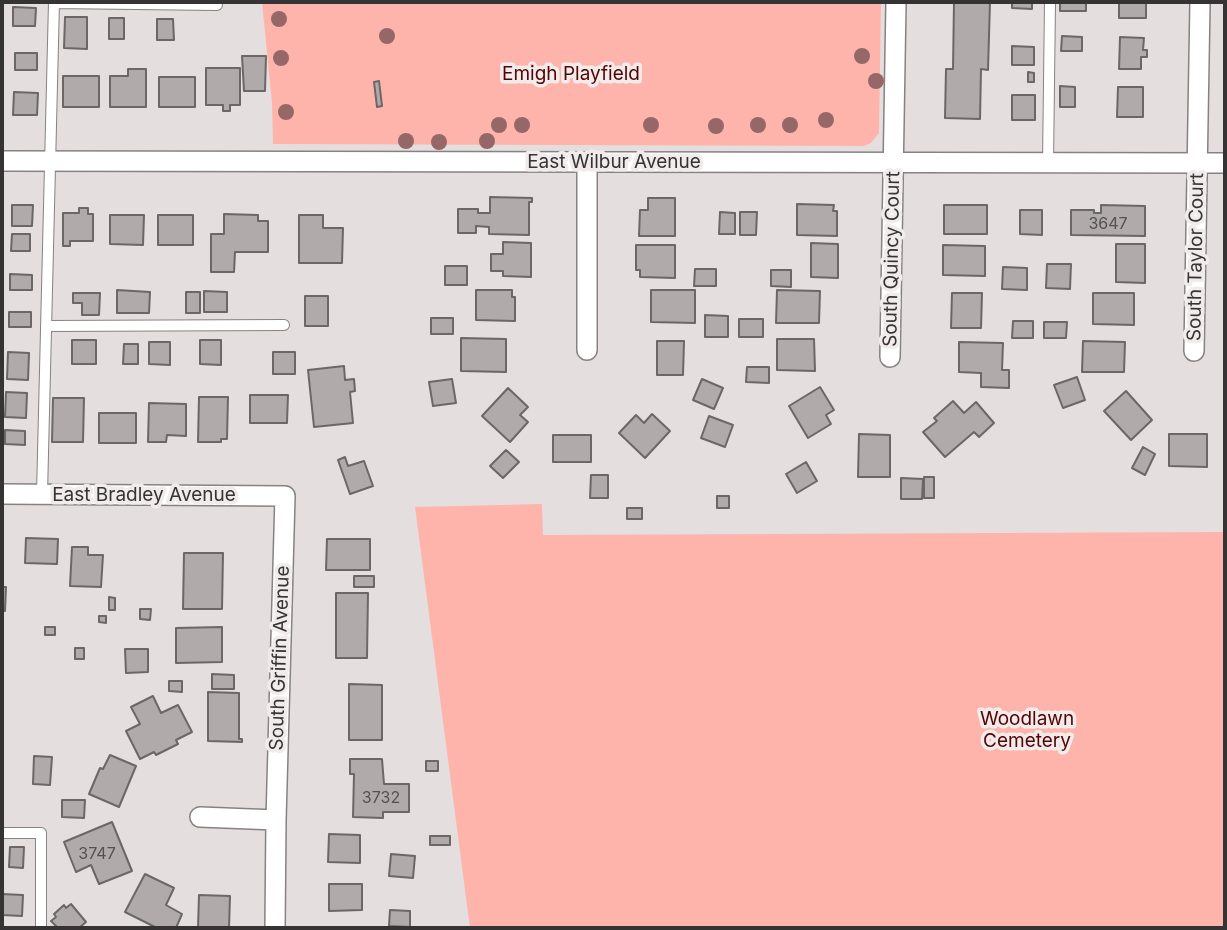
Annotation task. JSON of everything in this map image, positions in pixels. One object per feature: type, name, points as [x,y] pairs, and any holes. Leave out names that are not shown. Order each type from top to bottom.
[{"type":"street","name":"South Quincy Court","points":[[890,356],[896,2]]},
{"type":"street","name":"South Taylor Court","points":[[1194,351],[1200,2]]},
{"type":"street","name":"East Wilbur Avenue","points":[[2,161],[1225,163]]},
{"type":"street","points":[[587,162],[587,351]]},
{"type":"street","name":"East Bradley Avenue","points":[[2,494],[285,496]]},
{"type":"street","name":"South Griffin Avenue","points":[[275,928],[275,820],[285,496]]},
{"type":"street","points":[[200,817],[275,820]]},
{"type":"lane","points":[[42,494],[54,2],[217,5]]},
{"type":"lane","points":[[1048,164],[1050,2]]},
{"type":"lane","points":[[46,326],[284,325]]},
{"type":"lane","points":[[2,833],[41,833],[41,928]]},
{"type":"green space","name":"Emigh Playfield","points":[[262,2],[881,2],[879,133],[871,143],[864,146],[273,144],[272,103]]},
{"type":"green space","name":"Woodlawn Cemetery","points":[[542,504],[543,535],[1225,532],[1225,928],[470,928],[415,507]]},
{"type":"building","points":[[954,2],[990,2],[988,70],[981,69],[980,119],[945,118],[946,69],[953,69]]},
{"type":"building","points":[[1012,2],[1032,2],[1032,9],[1012,8]]},
{"type":"building","points":[[1060,2],[1086,2],[1086,11],[1060,11]]},
{"type":"building","points":[[1119,2],[1146,2],[1146,18],[1119,18]]},
{"type":"building","points":[[13,7],[36,8],[35,26],[13,26]]},
{"type":"building","points":[[65,17],[87,17],[87,49],[64,48]]},
{"type":"building","points":[[109,18],[124,18],[124,39],[109,39]]},
{"type":"building","points":[[157,19],[173,19],[174,40],[157,40]]},
{"type":"building","points":[[1062,36],[1082,37],[1082,51],[1061,51]]},
{"type":"building","points":[[1120,37],[1144,38],[1143,50],[1147,50],[1147,57],[1141,57],[1141,69],[1119,69]]},
{"type":"building","points":[[1012,46],[1034,47],[1034,65],[1012,65]]},
{"type":"building","points":[[15,53],[37,53],[37,70],[15,70]]},
{"type":"building","points":[[242,56],[266,56],[265,91],[244,91]]},
{"type":"building","points":[[206,68],[240,68],[240,105],[230,105],[230,111],[223,111],[223,105],[206,105]]},
{"type":"building","points":[[128,69],[146,69],[146,107],[110,107],[110,76],[128,76]]},
{"type":"building","points":[[1028,72],[1034,73],[1034,82],[1028,82]]},
{"type":"building","points":[[63,76],[99,76],[99,107],[63,107]]},
{"type":"building","points":[[159,77],[195,77],[195,107],[159,107]]},
{"type":"building","points":[[379,81],[382,106],[377,107],[374,82]]},
{"type":"building","points":[[1060,86],[1075,87],[1075,107],[1060,107]]},
{"type":"building","points":[[1118,87],[1143,87],[1143,117],[1117,117]]},
{"type":"building","points":[[14,92],[38,93],[37,115],[13,115]]},
{"type":"building","points":[[1012,95],[1035,95],[1035,120],[1012,120]]},
{"type":"building","points":[[490,197],[532,198],[532,202],[529,202],[529,235],[489,234],[489,227],[476,226],[476,233],[458,233],[458,209],[478,209],[478,213],[490,213]]},
{"type":"building","points":[[648,198],[675,198],[675,236],[639,236],[640,210],[648,210]]},
{"type":"building","points":[[797,204],[834,205],[833,211],[837,211],[837,236],[797,235]]},
{"type":"building","points":[[12,205],[33,205],[32,226],[12,226]]},
{"type":"building","points":[[944,205],[987,205],[987,234],[944,234]]},
{"type":"building","points":[[1101,205],[1145,206],[1145,236],[1071,235],[1071,210],[1094,210],[1094,213],[1101,213]]},
{"type":"building","points":[[79,208],[88,208],[88,214],[93,214],[93,241],[70,241],[70,246],[63,246],[63,213],[79,213]]},
{"type":"building","points":[[1020,210],[1042,210],[1042,235],[1020,234]]},
{"type":"building","points":[[720,212],[735,213],[735,234],[719,234]]},
{"type":"building","points":[[740,212],[757,212],[756,235],[740,235]]},
{"type":"building","points":[[224,214],[258,215],[258,221],[268,221],[268,252],[235,252],[234,272],[211,272],[211,234],[224,234]]},
{"type":"building","points":[[110,215],[144,215],[143,245],[110,244]]},
{"type":"building","points":[[158,215],[193,215],[193,245],[158,245]]},
{"type":"building","points":[[299,215],[323,215],[323,228],[343,228],[342,263],[299,263]]},
{"type":"building","points":[[12,234],[30,234],[30,251],[11,251]]},
{"type":"building","points":[[503,242],[531,243],[531,277],[503,276],[503,271],[491,271],[491,254],[503,254]]},
{"type":"building","points":[[811,243],[838,244],[838,278],[811,277]]},
{"type":"building","points":[[1116,244],[1145,244],[1145,283],[1116,282]]},
{"type":"building","points":[[636,245],[675,245],[675,278],[640,277],[640,270],[636,270]]},
{"type":"building","points":[[943,245],[985,246],[985,276],[943,275]]},
{"type":"building","points":[[1047,264],[1071,264],[1070,289],[1046,288]]},
{"type":"building","points":[[445,266],[467,266],[467,285],[445,285]]},
{"type":"building","points":[[1003,267],[1027,268],[1027,290],[1002,289]]},
{"type":"building","points":[[695,269],[716,269],[716,286],[694,286]]},
{"type":"building","points":[[771,270],[791,270],[791,287],[771,286]]},
{"type":"building","points":[[10,274],[32,275],[32,290],[10,290]]},
{"type":"building","points":[[117,290],[150,292],[149,313],[117,313]]},
{"type":"building","points":[[476,290],[512,290],[512,297],[515,297],[515,321],[476,320]]},
{"type":"building","points":[[651,290],[695,290],[695,323],[651,322]]},
{"type":"building","points":[[777,290],[820,291],[819,323],[776,323]]},
{"type":"building","points":[[204,291],[227,292],[227,312],[204,312]]},
{"type":"building","points":[[186,292],[200,292],[200,313],[186,313]]},
{"type":"building","points":[[73,293],[100,293],[99,315],[82,315],[82,303],[73,303]]},
{"type":"building","points":[[952,293],[982,293],[981,328],[951,328]]},
{"type":"building","points":[[1093,293],[1134,293],[1134,325],[1093,324]]},
{"type":"building","points":[[305,296],[328,296],[328,326],[305,326]]},
{"type":"building","points":[[9,312],[31,312],[31,327],[9,327]]},
{"type":"building","points":[[705,315],[728,316],[728,337],[705,337]]},
{"type":"building","points":[[431,318],[453,318],[453,334],[431,334]]},
{"type":"building","points":[[739,319],[763,319],[763,337],[739,337]]},
{"type":"building","points":[[1013,321],[1033,321],[1033,338],[1012,338]]},
{"type":"building","points":[[1044,322],[1067,322],[1066,338],[1044,338]]},
{"type":"building","points":[[461,338],[506,339],[506,372],[461,371]]},
{"type":"building","points":[[777,339],[814,339],[815,371],[777,370]]},
{"type":"building","points":[[72,340],[96,340],[96,364],[72,364]]},
{"type":"building","points":[[200,340],[221,340],[221,365],[200,364]]},
{"type":"building","points":[[657,341],[684,341],[683,375],[657,375]]},
{"type":"building","points":[[1083,341],[1125,342],[1124,372],[1082,372]]},
{"type":"building","points":[[149,342],[170,342],[170,365],[149,364]]},
{"type":"building","points":[[959,342],[1003,343],[1002,370],[1009,370],[1009,388],[981,387],[981,373],[959,372]]},
{"type":"building","points":[[124,344],[138,344],[138,364],[123,364]]},
{"type":"building","points":[[8,352],[29,353],[28,380],[7,379]]},
{"type":"building","points":[[273,352],[295,352],[295,374],[273,374]]},
{"type":"building","points":[[344,366],[345,380],[354,379],[355,391],[350,392],[353,423],[314,427],[308,370]]},
{"type":"building","points":[[747,367],[769,367],[769,383],[746,382]]},
{"type":"building","points":[[1077,377],[1085,400],[1063,408],[1054,385]]},
{"type":"building","points":[[452,379],[456,403],[433,406],[429,382]]},
{"type":"building","points":[[702,379],[723,388],[714,409],[693,400]]},
{"type":"building","points":[[820,387],[834,410],[826,415],[831,424],[808,438],[789,406]]},
{"type":"building","points":[[508,388],[528,407],[520,415],[528,422],[510,442],[482,416]]},
{"type":"building","points":[[1126,391],[1152,420],[1131,440],[1104,411]]},
{"type":"building","points":[[6,392],[27,393],[26,418],[5,417]]},
{"type":"building","points":[[250,395],[288,395],[287,423],[250,423]]},
{"type":"building","points":[[199,397],[228,397],[227,439],[221,439],[221,442],[198,442]]},
{"type":"building","points":[[53,398],[84,398],[83,442],[52,442]]},
{"type":"building","points":[[953,401],[964,413],[976,402],[994,423],[979,437],[974,432],[945,457],[923,432],[937,421],[934,418]]},
{"type":"building","points":[[149,403],[186,404],[186,436],[167,435],[166,442],[148,442]]},
{"type":"building","points":[[99,413],[136,413],[136,443],[99,443]]},
{"type":"building","points":[[652,414],[670,431],[645,458],[619,433],[636,415],[644,423]]},
{"type":"building","points":[[709,416],[733,425],[725,447],[701,438]]},
{"type":"building","points":[[5,430],[25,431],[25,445],[5,444]]},
{"type":"building","points":[[859,434],[890,435],[890,477],[858,477]]},
{"type":"building","points":[[1169,434],[1207,434],[1207,467],[1169,466]]},
{"type":"building","points":[[553,435],[591,435],[591,462],[553,462]]},
{"type":"building","points":[[1143,447],[1155,454],[1145,475],[1132,468]]},
{"type":"building","points":[[506,450],[519,462],[503,478],[490,466]]},
{"type":"building","points":[[345,457],[348,466],[364,461],[373,486],[350,494],[338,460]]},
{"type":"building","points":[[806,462],[817,481],[797,493],[786,474]]},
{"type":"building","points":[[591,475],[608,475],[608,498],[590,498]]},
{"type":"building","points":[[924,477],[934,477],[934,498],[924,498]]},
{"type":"building","points":[[901,478],[923,479],[922,499],[901,499]]},
{"type":"building","points":[[717,496],[729,496],[729,508],[717,508]]},
{"type":"building","points":[[627,508],[642,508],[642,519],[627,519]]},
{"type":"building","points":[[26,538],[58,539],[57,564],[25,563]]},
{"type":"building","points":[[327,539],[370,539],[370,570],[326,570]]},
{"type":"building","points":[[72,547],[88,547],[88,555],[103,555],[101,587],[70,586]]},
{"type":"building","points":[[184,553],[223,553],[222,609],[183,609]]},
{"type":"building","points":[[354,576],[374,576],[374,587],[354,587]]},
{"type":"building","points":[[2,587],[6,587],[5,611],[2,611]]},
{"type":"building","points":[[336,593],[368,593],[367,658],[336,658]]},
{"type":"building","points":[[109,597],[115,598],[115,610],[109,610]]},
{"type":"building","points":[[140,609],[151,609],[150,620],[140,619]]},
{"type":"building","points":[[99,616],[106,616],[106,623],[99,622]]},
{"type":"building","points":[[45,627],[55,627],[55,635],[45,635]]},
{"type":"building","points":[[222,627],[222,662],[176,663],[176,628]]},
{"type":"building","points":[[75,648],[84,648],[84,659],[75,659]]},
{"type":"building","points":[[125,649],[148,649],[148,672],[126,673]]},
{"type":"building","points":[[212,674],[234,675],[234,689],[212,689]]},
{"type":"building","points":[[169,681],[182,681],[182,692],[169,691]]},
{"type":"building","points":[[349,684],[382,685],[382,740],[349,740]]},
{"type":"building","points":[[208,692],[239,693],[239,739],[242,739],[242,742],[208,741]]},
{"type":"building","points":[[153,696],[161,713],[178,705],[192,732],[176,740],[178,744],[156,755],[154,752],[140,759],[126,731],[140,724],[131,707]]},
{"type":"building","points":[[110,755],[136,766],[119,807],[89,794],[100,768],[103,769]]},
{"type":"building","points":[[34,756],[52,757],[50,785],[33,784]]},
{"type":"building","points":[[350,759],[382,759],[384,784],[409,784],[409,812],[383,812],[383,818],[353,817],[354,774],[350,774]]},
{"type":"building","points":[[426,761],[438,761],[438,771],[426,771]]},
{"type":"building","points":[[62,800],[85,800],[84,818],[62,817]]},
{"type":"building","points":[[112,822],[132,871],[99,884],[91,865],[76,872],[64,842]]},
{"type":"building","points":[[329,834],[360,835],[360,863],[328,862]]},
{"type":"building","points":[[430,836],[450,836],[450,845],[430,845]]},
{"type":"building","points":[[10,847],[24,847],[23,868],[9,867]]},
{"type":"building","points":[[391,854],[415,856],[413,878],[389,876]]},
{"type":"building","points":[[145,874],[174,888],[166,905],[182,914],[176,928],[157,928],[125,912]]},
{"type":"building","points":[[329,884],[362,884],[362,910],[329,911]]},
{"type":"building","points":[[2,894],[23,895],[22,916],[2,915]]},
{"type":"building","points":[[199,895],[230,896],[229,928],[198,928]]},
{"type":"building","points":[[71,904],[86,922],[79,928],[58,928],[51,921],[56,917],[54,914],[64,905],[66,908]]},
{"type":"building","points":[[390,910],[410,911],[410,927],[389,926]]}]
